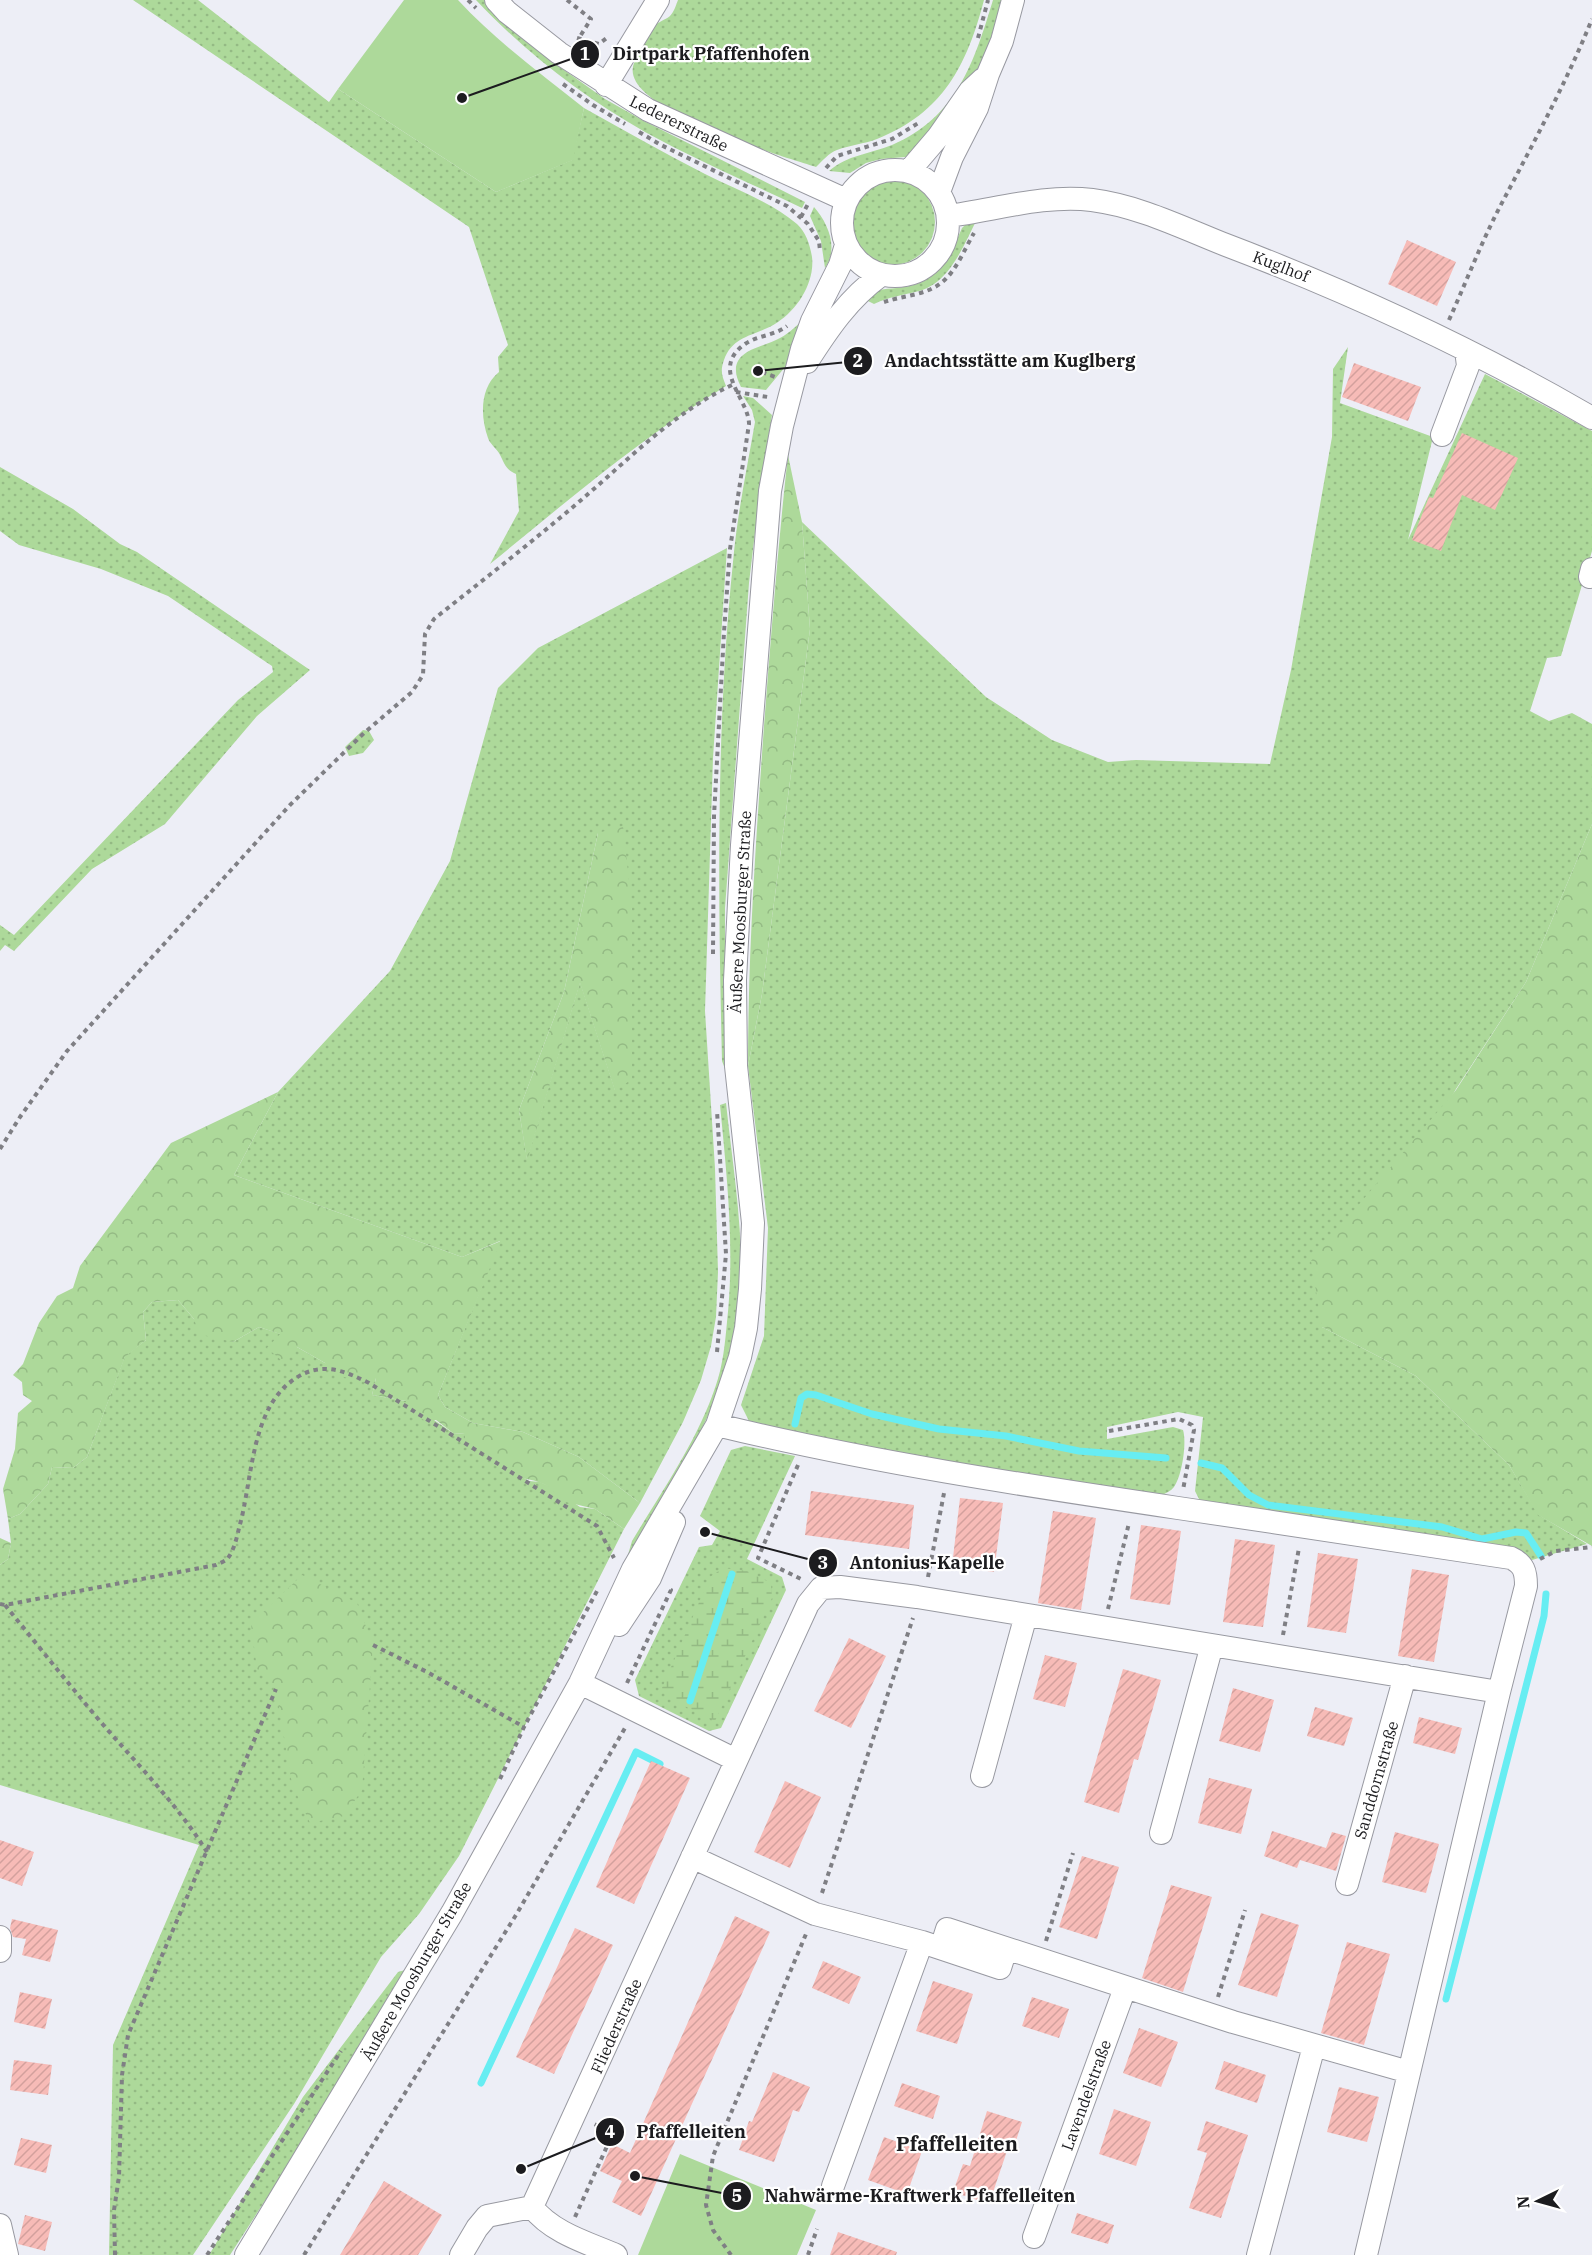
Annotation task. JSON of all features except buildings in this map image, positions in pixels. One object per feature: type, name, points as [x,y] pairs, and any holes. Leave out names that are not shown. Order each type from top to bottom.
[{"type":"street","name":"Ledererstraße","points":[[496,0],[507,12],[559,53],[648,110],[846,200]]},
{"type":"street","points":[[606,85],[658,0]]},
{"type":"street","points":[[939,192],[952,156],[977,108],[1002,41],[1013,0]]},
{"type":"street","points":[[909,171],[938,137],[970,91],[988,74]]},
{"type":"street","points":[[846,200],[857,185],[872,174],[890,169],[909,171],[925,179],[939,192],[948,216],[948,231],[944,245],[924,268],[911,274],[896,277],[881,275],[867,269],[855,259],[846,245]]},
{"type":"street","name":"Kuglhof","points":[[948,216],[1060,199],[1091,200],[1128,208],[1314,279],[1442,337],[1592,418]]},
{"type":"street","name":"Äußere Moosburger Straße","points":[[246,2255],[436,1940],[580,1683],[633,1569],[714,1431],[740,1357],[750,1289],[753,1223],[736,1066],[735,980],[742,844],[770,491],[782,426],[781,383],[802,349],[812,321],[833,282],[846,245],[841,224],[846,200]]},
{"type":"street","name":"Äußere Moosburger Straße","points":[[781,383],[827,332],[853,298],[881,275]]},
{"type":"street","points":[[1442,435],[1468,366],[1466,350]]},
{"type":"street","points":[[714,1431],[948,1473],[1510,1558],[1519,1562],[1524,1568],[1526,1586],[1366,2255]]},
{"type":"street","points":[[820,1588],[840,1587],[920,1598],[1499,1692]]},
{"type":"street","name":"Fliederstraße","points":[[532,2207],[808,1604],[820,1588]]},
{"type":"street","points":[[982,1776],[1026,1615]]},
{"type":"street","points":[[1161,1833],[1212,1646]]},
{"type":"street","name":"Sanddornstraße","points":[[1347,1884],[1405,1676]]},
{"type":"street","points":[[580,1683],[736,1760]]},
{"type":"street","points":[[693,1857],[815,1914],[931,1945]]},
{"type":"street","points":[[833,2186],[931,1945],[947,1929],[1125,1988],[1314,2046],[1408,2072]]},
{"type":"street","points":[[0,1937],[0,1952]]},
{"type":"street","name":"Lavendelstraße","points":[[1034,2237],[1125,1988]]},
{"type":"street","points":[[1258,2255],[1314,2046]]},
{"type":"street","points":[[461,2255],[487,2216],[532,2207],[545,2220],[567,2234],[616,2255]]},
{"type":"street","points":[[0,2225],[7,2255]]},
{"type":"path","points":[[559,53],[567,43],[579,38],[591,19],[567,0]]},
{"type":"path","points":[[974,48],[988,0]]},
{"type":"path","points":[[1442,337],[1483,243],[1545,123],[1592,19]]},
{"type":"path","points":[[579,38],[592,44],[599,44],[612,33]]},
{"type":"path","points":[[833,282],[820,273],[822,261],[819,241],[801,217],[827,167],[837,156],[891,139],[925,118]]},
{"type":"path","points":[[853,298],[863,306],[873,307],[941,284],[956,265],[984,211]]},
{"type":"path","points":[[0,1149],[67,1051],[290,806],[364,733],[412,692],[423,675],[425,634],[434,619],[563,515],[659,432],[706,397],[732,385],[731,363],[741,346],[751,340],[781,330],[791,323]]},
{"type":"path","points":[[735,392],[771,397],[781,383],[762,372]]},
{"type":"path","points":[[207,1853],[196,1835],[127,1750],[2,1604],[216,1565],[228,1558],[242,1519],[259,1432],[271,1404],[284,1385],[300,1375],[317,1369],[342,1370],[369,1383],[597,1526],[614,1558],[608,1568]]},
{"type":"path","points":[[1109,1431],[1179,1419],[1192,1425],[1194,1430],[1180,1508]]},
{"type":"path","points":[[806,1446],[758,1558],[820,1588]]},
{"type":"path","points":[[731,2255],[713,2230],[706,2205],[713,2156],[815,1914],[920,1598],[948,1473]]},
{"type":"path","points":[[1104,1627],[1134,1502]]},
{"type":"path","points":[[1280,1656],[1303,1528]]},
{"type":"path","points":[[1524,1568],[1556,1551],[1592,1547]]},
{"type":"path","points":[[499,1780],[524,1727],[598,1588]]},
{"type":"path","points":[[304,2255],[505,1935],[627,1706],[671,1590]]},
{"type":"path","points":[[374,1645],[429,1673],[524,1727]]},
{"type":"path","points":[[116,2255],[114,2210],[119,2177],[122,2075],[128,2035],[276,1689]]},
{"type":"path","points":[[1040,1959],[1073,1853]]},
{"type":"path","points":[[1213,2015],[1245,1910]]},
{"type":"path","points":[[207,2255],[345,2045]]},
{"type":"path","points":[[567,2234],[613,2133],[575,2116]]},
{"type":"path","points":[[808,2255],[817,2229]]},
{"type":"green space","points":[[133,0],[198,0],[329,102],[338,89],[496,192],[572,160],[584,108],[787,216],[803,231],[810,248],[812,266],[808,285],[792,310],[778,322],[740,340],[728,351],[722,370],[726,386],[634,448],[490,564],[519,511],[516,474],[507,468],[489,440],[485,429],[483,402],[485,394],[493,378],[499,372],[498,357],[508,345],[469,227]]},
{"type":"green space","points":[[404,0],[458,0],[503,43],[584,108],[573,160],[496,192],[338,89]]},
{"type":"green space","points":[[476,0],[484,0],[557,65],[605,99],[805,202],[802,208],[684,152],[599,104],[535,56]]},
{"type":"green space","points":[[678,0],[984,0],[960,66],[935,101],[900,128],[877,139],[834,151],[816,167],[742,142],[679,115],[653,99],[637,83],[633,67],[639,53],[654,26],[670,16]]},
{"type":"green space","points":[[993,0],[1002,0],[985,58],[959,103],[917,156],[881,159],[866,163],[850,173],[829,171],[843,161],[892,145],[933,119],[948,103],[970,66]]},
{"type":"green space","points":[[892,179],[916,186],[928,198],[935,222],[928,246],[916,258],[892,265],[868,258],[856,246],[849,222],[856,198],[868,186]]},
{"type":"green space","points":[[814,207],[824,220],[830,236],[831,252],[825,268],[821,241],[810,216]]},
{"type":"green space","points":[[976,221],[954,263],[930,287],[874,304],[862,298],[878,290],[911,286],[932,276],[946,261],[962,228],[967,223]]},
{"type":"green space","points":[[806,317],[785,367],[766,390],[741,387],[736,375],[736,365],[740,358],[784,336]]},
{"type":"green space","points":[[1348,347],[1340,403],[1433,437],[1408,540],[1485,374],[1592,431],[1592,551],[1561,656],[1547,658],[1530,711],[1549,721],[1572,713],[1592,724],[1592,824],[1526,982],[1456,1089],[1322,1327],[1416,1376],[1509,1465],[1539,1515],[1587,1544],[1532,1560],[1212,1507],[1200,1501],[1195,1491],[1203,1417],[1178,1412],[1107,1427],[1107,1439],[1173,1427],[1183,1430],[1184,1451],[1177,1482],[1173,1488],[1162,1495],[797,1439],[750,1423],[741,1405],[764,1336],[768,1228],[748,1066],[762,994],[810,629],[802,522],[986,697],[1052,740],[1108,762],[1136,760],[1270,764],[1291,670],[1332,437],[1333,369]]},
{"type":"green space","points":[[743,396],[753,398],[772,415],[761,482],[749,583],[725,908],[725,1069],[722,1061],[719,873],[721,748],[727,624],[735,544],[755,422],[752,410]]},
{"type":"green space","points":[[788,455],[802,522],[810,629],[762,994],[748,1066],[751,938],[758,811]]},
{"type":"green space","points":[[0,467],[73,509],[120,544],[137,552],[310,670],[257,716],[165,824],[92,869],[14,951],[5,945],[0,951],[0,925],[14,935],[238,700],[273,672],[272,666],[168,596],[101,569],[19,545],[0,531]]},
{"type":"green space","points":[[727,548],[713,758],[705,1011],[715,1168],[718,1272],[716,1317],[711,1346],[701,1380],[683,1422],[640,1503],[579,1457],[523,1432],[473,1423],[445,1407],[438,1395],[500,1241],[462,1257],[234,1175],[278,1092],[390,971],[450,861],[498,688],[538,648]],"holes":[[[598,833],[632,910],[632,1078],[615,1090],[580,982],[527,1159],[519,1110],[564,992]]]},
{"type":"green space","points":[[363,730],[369,731],[374,740],[363,753],[349,756],[345,747]]},
{"type":"green space","points":[[1592,824],[1592,1546],[1538,1515],[1509,1465],[1416,1376],[1322,1327],[1311,1261],[1456,1090],[1526,982]]},
{"type":"green space","points":[[623,826],[632,910],[632,1079],[615,1091],[580,983],[527,1161],[519,1110],[564,992],[598,833]]},
{"type":"green space","points":[[278,1092],[234,1175],[462,1257],[501,1241],[438,1395],[445,1407],[473,1423],[523,1432],[579,1457],[640,1503],[624,1529],[595,1509],[558,1500],[555,1493],[544,1484],[507,1475],[504,1466],[491,1461],[490,1452],[473,1450],[465,1445],[465,1434],[453,1433],[436,1420],[426,1421],[404,1410],[406,1401],[372,1395],[376,1378],[361,1382],[331,1373],[325,1363],[297,1347],[281,1360],[267,1348],[280,1334],[259,1327],[233,1342],[199,1334],[194,1319],[178,1300],[152,1302],[143,1312],[146,1340],[125,1357],[87,1457],[73,1468],[52,1467],[48,1484],[20,1514],[8,1519],[3,1489],[15,1449],[18,1413],[32,1401],[23,1395],[22,1382],[13,1375],[23,1364],[39,1323],[57,1296],[73,1288],[80,1266],[171,1143]]},
{"type":"green space","points":[[726,1103],[738,1203],[741,1253],[740,1303],[735,1337],[726,1371],[698,1436],[627,1558],[632,1541],[700,1426],[720,1370],[726,1330],[730,1268],[729,1214],[720,1105]]},
{"type":"green space","points":[[178,1300],[194,1319],[233,1342],[259,1327],[281,1334],[297,1347],[325,1363],[376,1378],[372,1395],[406,1401],[453,1433],[465,1434],[491,1452],[504,1466],[529,1481],[540,1482],[551,1487],[580,1507],[595,1509],[624,1529],[459,1856],[419,1914],[381,1957],[294,2104],[193,2255],[109,2255],[113,2045],[199,1845],[0,1785],[0,1565],[8,1559],[11,1543],[8,1519],[20,1514],[48,1484],[52,1467],[73,1468],[87,1457],[125,1356],[146,1340],[143,1312],[152,1302]]},
{"type":"green space","points":[[745,1446],[795,1456],[747,1559],[782,1577],[786,1590],[721,1728],[709,1731],[639,1696],[635,1680],[699,1547],[712,1545],[720,1531],[700,1516],[731,1450]]},
{"type":"green space","points":[[0,1538],[11,1543],[8,1559],[0,1565]]},
{"type":"green space","points":[[723,1568],[747,1571],[771,1583],[772,1598],[715,1721],[666,1697],[662,1688],[710,1577]]},
{"type":"green space","points":[[302,1575],[357,1603],[373,1645],[362,1790],[344,1816],[310,1823],[292,1784],[276,1689],[257,1669],[251,1624]]},
{"type":"green space","points":[[416,1967],[230,2255],[209,2255],[303,2097],[398,1972]]},
{"type":"green space","points":[[680,2154],[816,2210],[797,2255],[638,2255]]},
{"type":"waterway","points":[[795,1424],[801,1398],[807,1394],[872,1414],[939,1429],[1006,1436],[1079,1451],[1166,1458]]},
{"type":"waterway","points":[[1201,1463],[1222,1468],[1249,1495],[1268,1505],[1442,1527],[1482,1539],[1516,1532],[1526,1533],[1541,1556]]},
{"type":"waterway","points":[[690,1701],[732,1574]]},
{"type":"waterway","points":[[1446,1999],[1544,1616],[1546,1594]]},
{"type":"waterway","points":[[481,2083],[636,1752],[660,1764]]},
{"type":"place","name":"Dirtpark Pfaffenhofen","points":[[462,98]]},
{"type":"place","name":"Andachtsstätte am Kuglberg","points":[[758,371]]},
{"type":"place","name":"Antonius-Kapelle","points":[[705,1532]]},
{"type":"place","name":"Pfaffelleiten","points":[[521,2169]]},
{"type":"place","name":"Nahwärme-Kraftwerk Pfaffelleiten","points":[[635,2176]]},
{"type":"district","name":"Pfaffelleiten","points":[[957,2144]]}]
